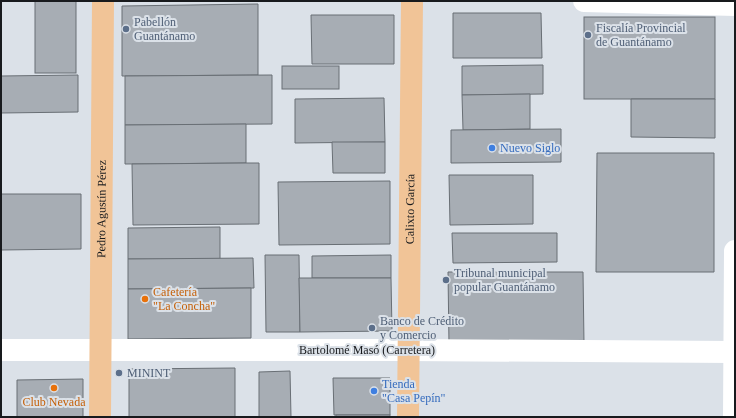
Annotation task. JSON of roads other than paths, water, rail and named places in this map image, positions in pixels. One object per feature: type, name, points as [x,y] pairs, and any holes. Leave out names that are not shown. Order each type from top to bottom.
[{"type":"main road","name":"Pedro Agustín Pérez","points":[[100,417],[103,1]]},
{"type":"main road","name":"Calixto García","points":[[408,417],[412,1]]},
{"type":"street","points":[[584,1],[735,5]]},
{"type":"street","points":[[734,417],[733,352],[735,251]]},
{"type":"street","name":"Bartolomé Masó (Carretera)","points":[[1,350],[733,352]]},
{"type":"place","name":"Pabellón Guantánamo","points":[[126,29]]},
{"type":"place","name":"Fiscalía Provincial de Guantánamo","points":[[588,35]]},
{"type":"place","name":"Nuevo Siglo","points":[[492,148]]},
{"type":"place","name":"Tribunal municipal popular Guantánamo","points":[[446,280]]},
{"type":"place","name":"Cafetería \"La Concha\"","points":[[145,299]]},
{"type":"place","name":"Banco de Crédito y Comercio","points":[[372,328]]},
{"type":"place","name":"MININT","points":[[119,373]]},
{"type":"place","name":"Club Nevada","points":[[54,388]]},
{"type":"place","name":"Tienda \"Casa Pepín\"","points":[[374,391]]}]
